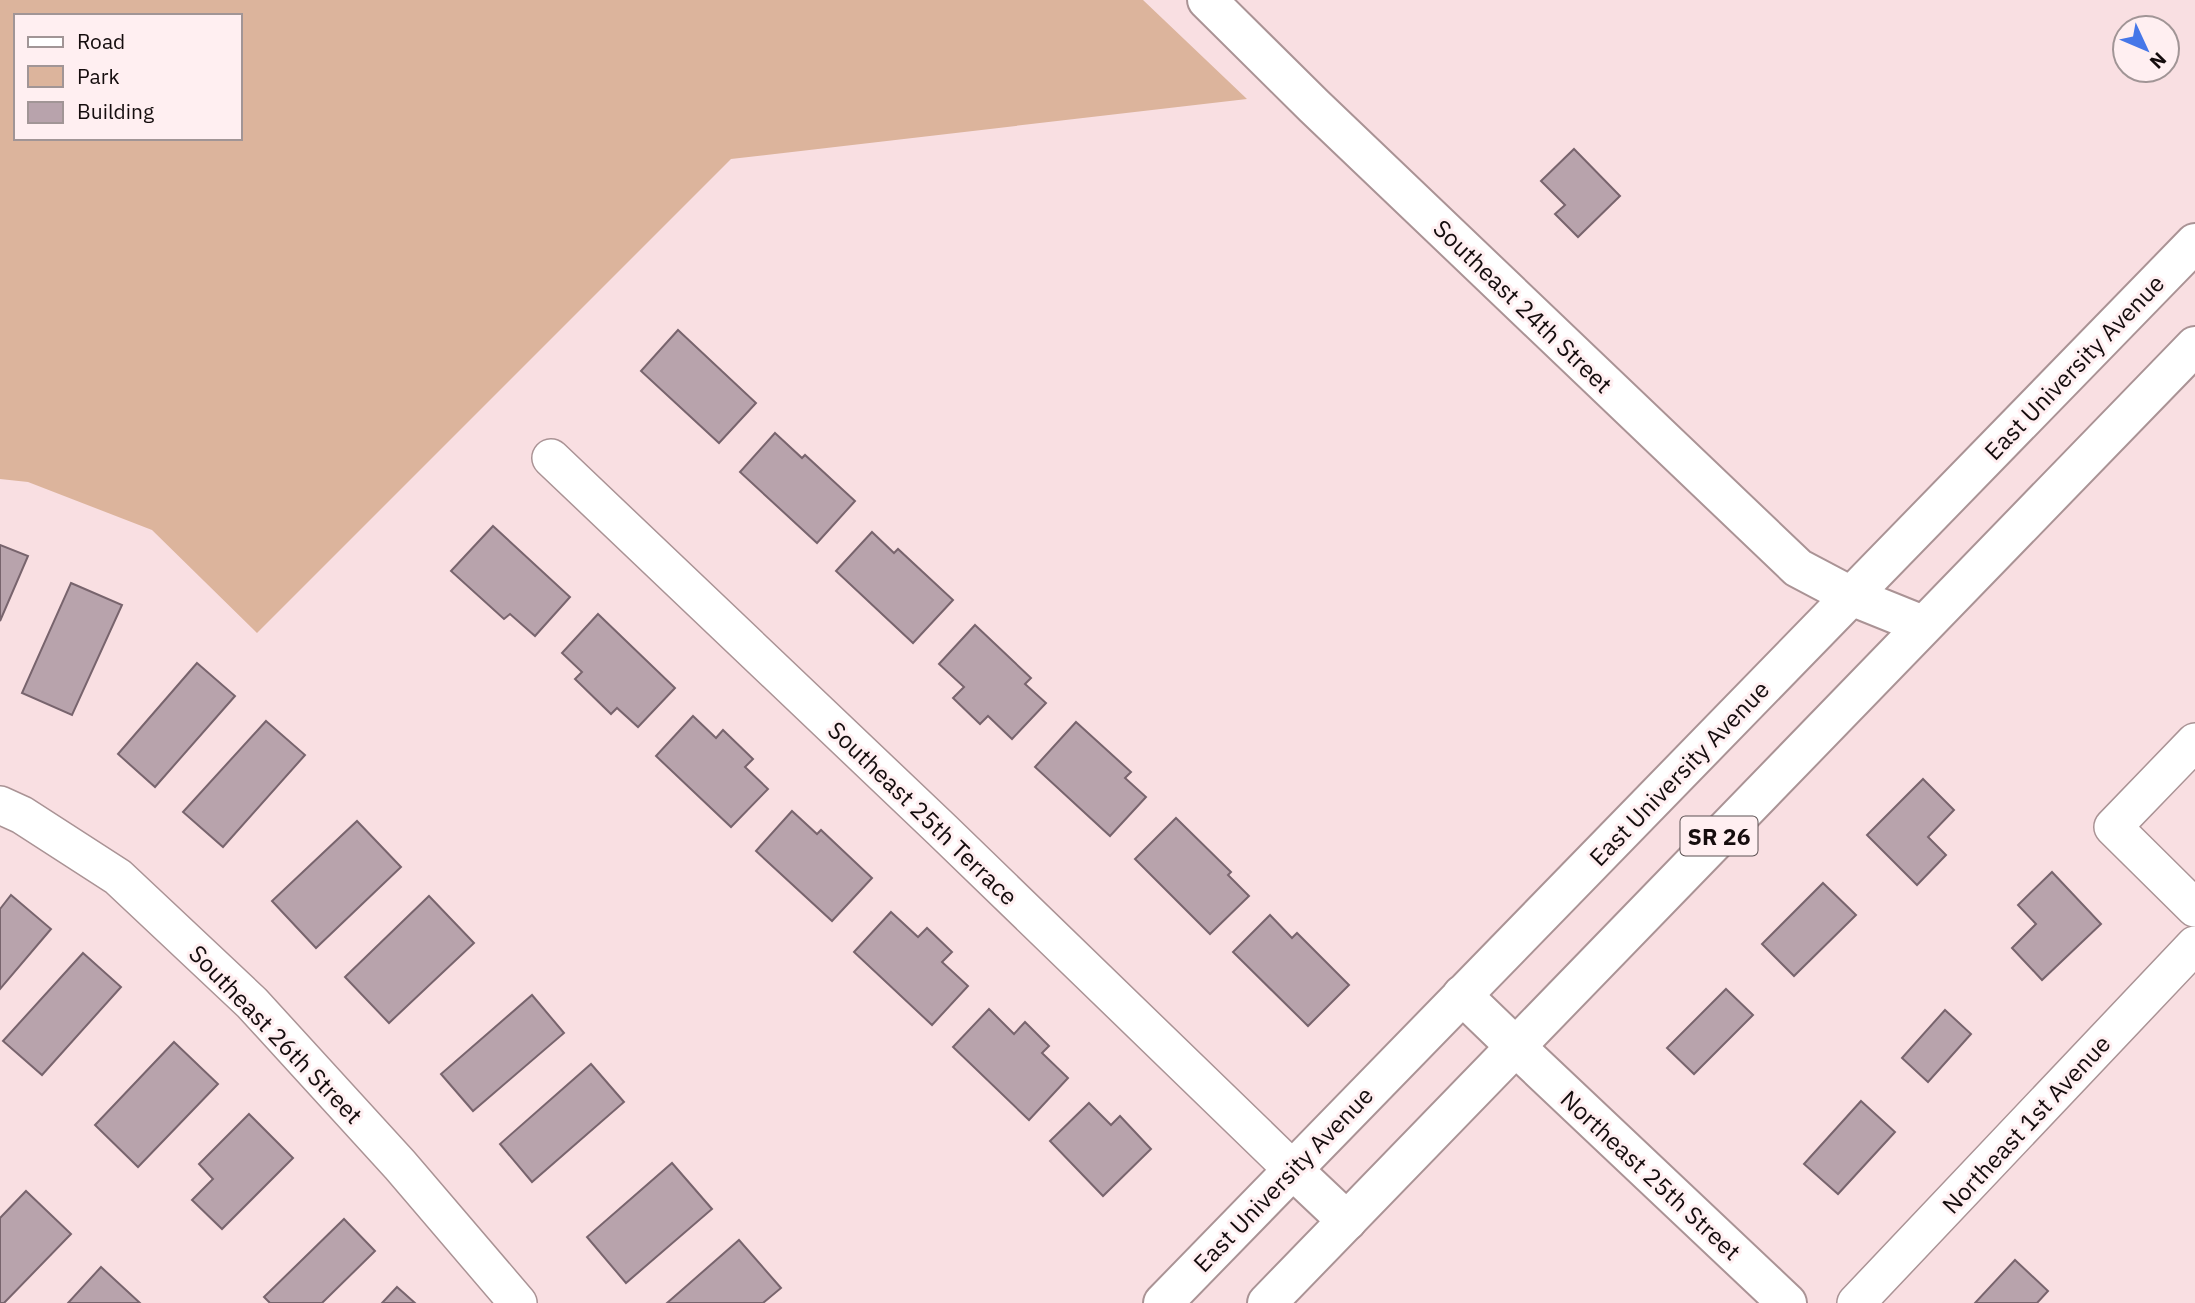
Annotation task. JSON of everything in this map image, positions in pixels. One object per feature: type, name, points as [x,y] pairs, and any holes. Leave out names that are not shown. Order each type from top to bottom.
[{"type":"main road","name":"Southeast 24th Street","points":[[1208,0],[1324,116],[1798,568],[1851,596],[1923,625]]},
{"type":"main road","name":"East University Avenue","points":[[1163,1303],[2195,243]]},
{"type":"main road","name":"SR 26","points":[[1268,1303],[2195,346]]},
{"type":"main road","name":"Northeast 25th Street","points":[[1462,995],[1787,1303]]},
{"type":"main road","points":[[1292,1169],[1346,1222]]},
{"type":"street","name":"Southeast 25th Terrace","points":[[551,458],[942,830],[1292,1169]]},
{"type":"street","points":[[2195,742],[2113,827],[2195,908]]},
{"type":"street","name":"Southeast 26th Street","points":[[0,805],[22,815],[118,877],[252,1003],[400,1165],[518,1303]]},
{"type":"street","name":"Northeast 1st Avenue","points":[[1856,1303],[2195,945]]},
{"type":"green space","points":[[0,0],[1143,0],[1247,99],[731,159],[257,633],[152,530],[28,482],[0,479]]},
{"type":"building","points":[[1574,149],[1620,196],[1578,237],[1555,214],[1565,205],[1541,181]]},
{"type":"building","points":[[678,330],[756,403],[719,443],[641,371]]},
{"type":"building","points":[[775,433],[802,458],[805,455],[855,501],[817,543],[740,472]]},
{"type":"building","points":[[493,526],[570,597],[535,636],[510,614],[504,619],[451,571]]},
{"type":"building","points":[[872,532],[894,553],[898,549],[953,600],[913,643],[836,571]]},
{"type":"building","points":[[0,545],[28,556],[0,621]]},
{"type":"building","points":[[71,583],[122,605],[72,715],[22,693]]},
{"type":"building","points":[[598,614],[675,688],[638,727],[617,708],[611,714],[575,679],[582,672],[562,653]]},
{"type":"building","points":[[975,625],[1031,678],[1025,684],[1046,703],[1012,739],[988,716],[980,724],[953,698],[964,687],[939,664]]},
{"type":"building","points":[[197,663],[235,696],[155,787],[118,754]]},
{"type":"building","points":[[693,716],[716,738],[723,730],[753,759],[745,767],[768,789],[731,827],[656,756]]},
{"type":"building","points":[[266,721],[305,755],[223,847],[183,812]]},
{"type":"building","points":[[1076,722],[1131,772],[1125,778],[1146,797],[1110,836],[1035,767]]},
{"type":"building","points":[[1923,779],[1954,810],[1928,837],[1946,855],[1917,885],[1867,835]]},
{"type":"building","points":[[792,811],[817,834],[821,830],[872,878],[832,921],[756,851]]},
{"type":"building","points":[[1176,818],[1231,872],[1228,875],[1249,896],[1210,934],[1135,859]]},
{"type":"building","points":[[357,821],[401,867],[316,948],[272,901]]},
{"type":"building","points":[[2052,872],[2101,924],[2042,980],[2012,948],[2036,924],[2018,905]]},
{"type":"building","points":[[1823,883],[1856,915],[1794,976],[1762,944]]},
{"type":"building","points":[[11,895],[51,929],[0,989],[0,909]]},
{"type":"building","points":[[429,896],[474,943],[389,1023],[345,977]]},
{"type":"building","points":[[891,912],[918,937],[927,928],[952,952],[942,962],[968,986],[932,1025],[854,952]]},
{"type":"building","points":[[1270,915],[1292,938],[1297,933],[1349,985],[1308,1026],[1233,952]]},
{"type":"building","points":[[83,953],[121,987],[42,1075],[3,1041]]},
{"type":"building","points":[[1726,989],[1753,1015],[1694,1074],[1667,1048]]},
{"type":"building","points":[[532,995],[564,1033],[473,1111],[441,1074]]},
{"type":"building","points":[[989,1009],[1014,1034],[1025,1022],[1049,1046],[1042,1053],[1068,1078],[1029,1120],[953,1047]]},
{"type":"building","points":[[1945,1010],[1971,1034],[1928,1082],[1902,1058]]},
{"type":"building","points":[[174,1042],[218,1084],[138,1167],[95,1125]]},
{"type":"building","points":[[591,1064],[624,1102],[532,1182],[500,1144]]},
{"type":"building","points":[[1861,1101],[1895,1132],[1838,1194],[1804,1164]]},
{"type":"building","points":[[1089,1103],[1111,1125],[1120,1116],[1151,1149],[1103,1196],[1050,1141]]},
{"type":"building","points":[[249,1114],[293,1158],[222,1229],[192,1200],[213,1179],[199,1164]]},
{"type":"building","points":[[672,1163],[712,1209],[626,1283],[587,1237]]},
{"type":"building","points":[[26,1191],[71,1234],[4,1303],[0,1303],[0,1218]]},
{"type":"building","points":[[344,1219],[375,1251],[322,1303],[270,1303],[264,1297]]},
{"type":"building","points":[[739,1240],[781,1288],[763,1303],[667,1303]]},
{"type":"building","points":[[2015,1260],[2048,1291],[2037,1303],[1975,1303]]},
{"type":"building","points":[[101,1267],[140,1303],[68,1303]]},
{"type":"building","points":[[397,1287],[415,1303],[382,1303]]}]
